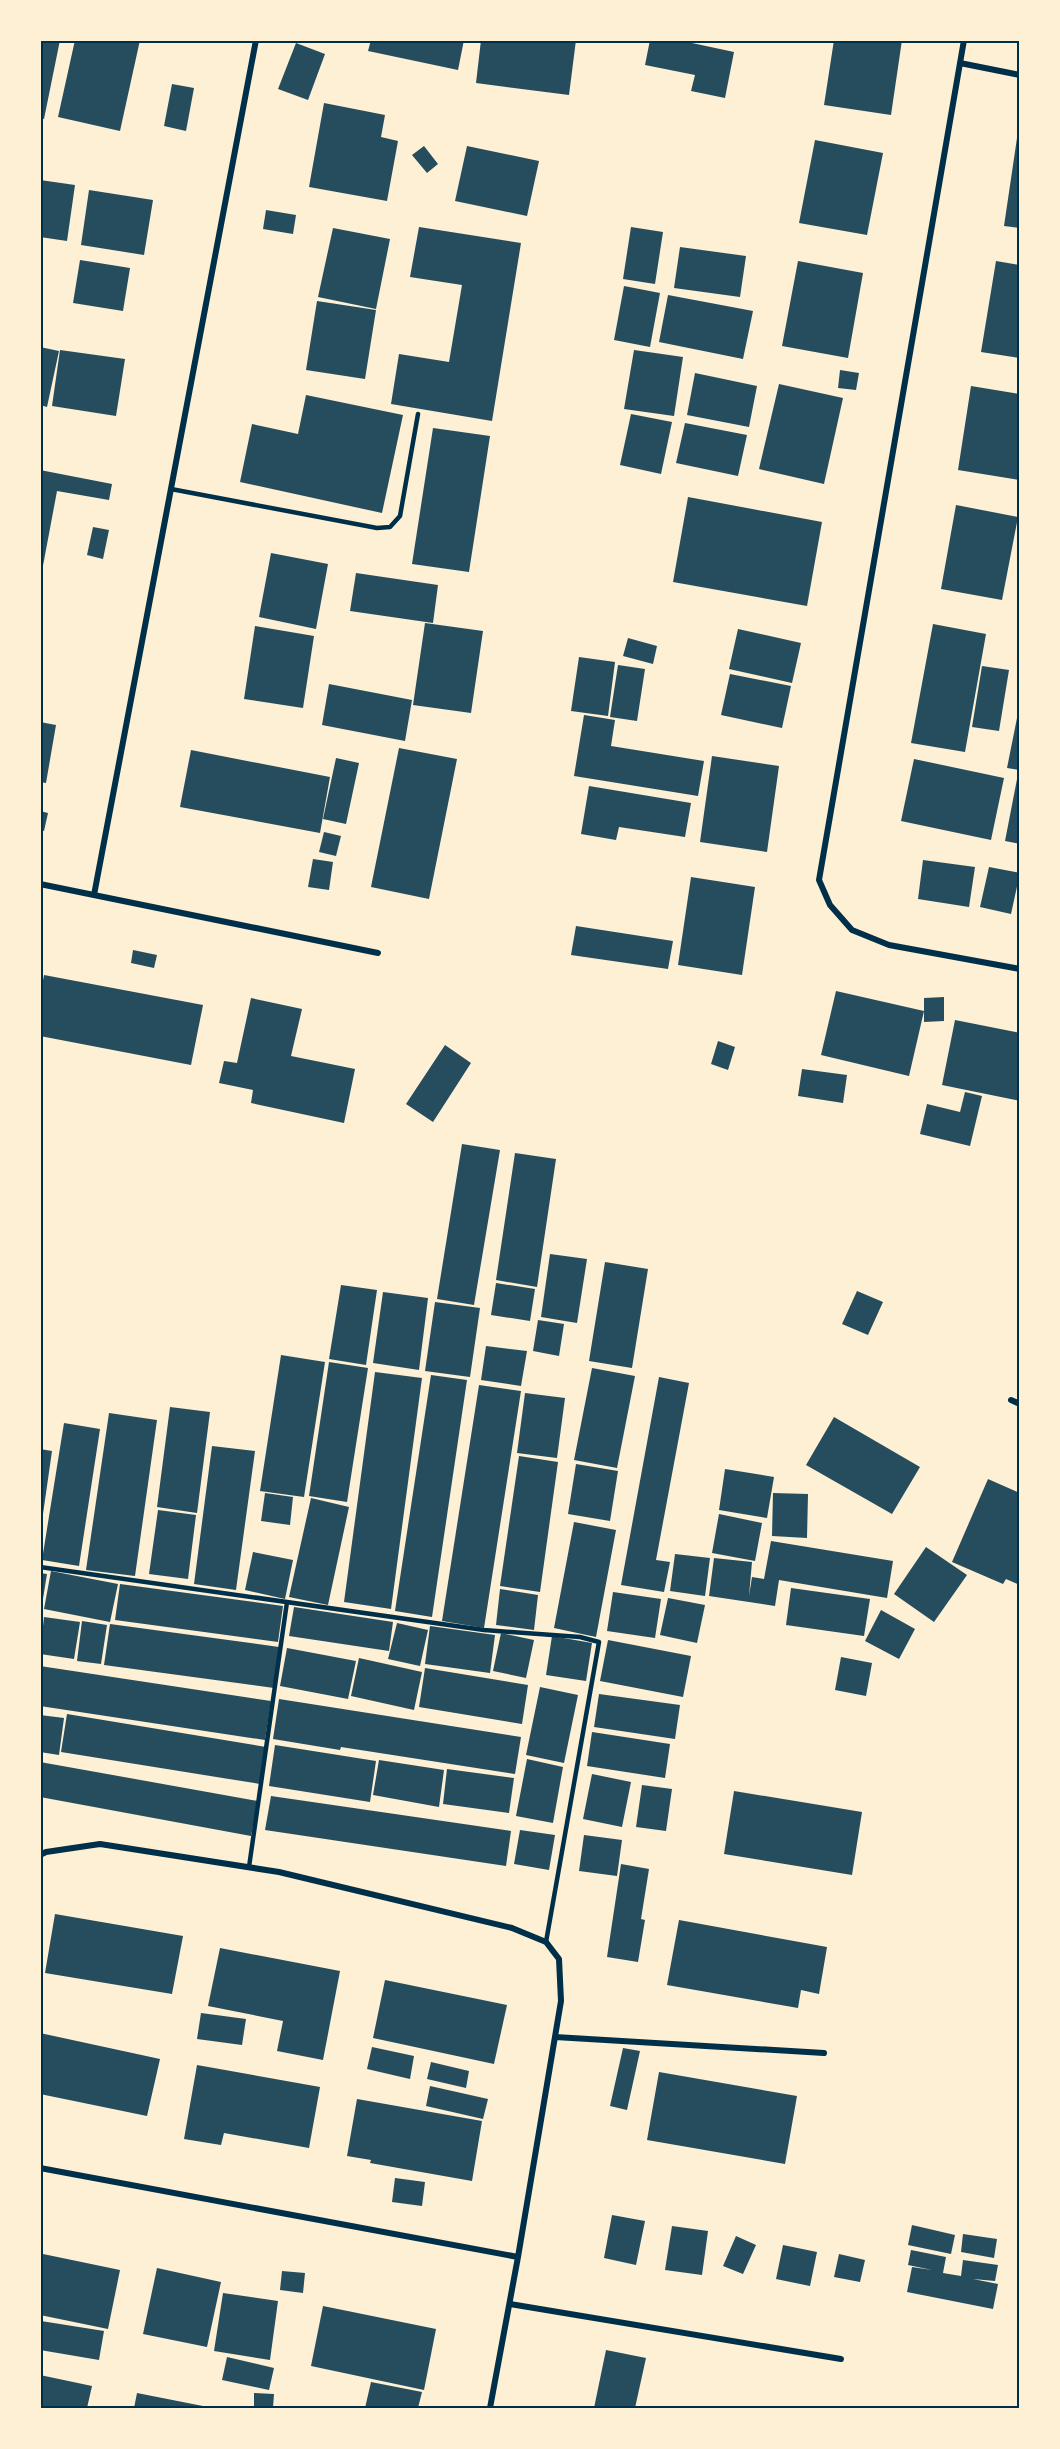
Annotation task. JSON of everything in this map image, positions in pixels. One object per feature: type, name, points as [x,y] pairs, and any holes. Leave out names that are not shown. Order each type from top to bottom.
[{"type":"street","points":[[94,895],[256,40]]},
{"type":"street","points":[[964,40],[819,880],[830,905],[852,930],[889,945],[1020,969]]},
{"type":"street","points":[[960,63],[1020,75]]},
{"type":"street","points":[[40,884],[378,953]]},
{"type":"street","points":[[1011,1400],[1020,1404]]},
{"type":"street","points":[[40,1855],[46,1852],[100,1844],[279,1872],[512,1928],[546,1942],[559,1959],[561,2001],[490,2409]]},
{"type":"street","points":[[555,2037],[824,2053]]},
{"type":"street","points":[[40,2168],[518,2257]]},
{"type":"street","points":[[510,2304],[841,2359]]},
{"type":"lane","points":[[171,489],[377,528],[390,527],[400,516],[418,414]]},
{"type":"lane","points":[[40,1568],[484,1630],[580,1637],[599,1642],[546,1942]]},
{"type":"lane","points":[[249,1867],[287,1602]]},
{"type":"building","points":[[40,40],[60,40],[44,119],[40,118]]},
{"type":"building","points":[[75,40],[140,40],[120,131],[58,117]]},
{"type":"building","points":[[371,40],[464,40],[458,70],[368,51]]},
{"type":"building","points":[[481,40],[576,40],[569,95],[476,83]]},
{"type":"building","points":[[650,40],[678,40],[734,52],[725,98],[691,91],[695,75],[645,65]]},
{"type":"building","points":[[834,40],[902,40],[891,115],[824,105]]},
{"type":"building","points":[[296,43],[325,54],[308,100],[278,89]]},
{"type":"building","points":[[172,84],[194,88],[186,131],[164,126]]},
{"type":"building","points":[[324,103],[385,115],[381,137],[398,141],[387,201],[309,187]]},
{"type":"building","points":[[1017,138],[1020,139],[1020,228],[1004,226]]},
{"type":"building","points":[[815,140],[883,153],[867,235],[799,223]]},
{"type":"building","points":[[424,146],[438,164],[427,173],[412,155]]},
{"type":"building","points":[[467,146],[539,161],[527,216],[455,201]]},
{"type":"building","points":[[40,180],[75,185],[67,241],[40,237]]},
{"type":"building","points":[[89,190],[153,200],[144,255],[81,245]]},
{"type":"building","points":[[266,210],[296,215],[293,234],[263,229]]},
{"type":"building","points":[[419,227],[521,243],[492,421],[391,404],[399,354],[449,362],[462,285],[410,277]]},
{"type":"building","points":[[631,227],[663,232],[655,284],[623,279]]},
{"type":"building","points":[[333,228],[390,239],[376,309],[318,297]]},
{"type":"building","points":[[680,247],[746,256],[740,297],[674,288]]},
{"type":"building","points":[[80,260],[130,268],[123,311],[73,303]]},
{"type":"building","points":[[798,261],[863,273],[848,358],[782,346]]},
{"type":"building","points":[[996,261],[1020,265],[1020,358],[981,352]]},
{"type":"building","points":[[624,286],[660,293],[650,347],[614,340]]},
{"type":"building","points":[[668,295],[753,311],[743,359],[659,342]]},
{"type":"building","points":[[317,301],[376,310],[365,379],[306,370]]},
{"type":"building","points":[[40,347],[59,351],[47,407],[40,405]]},
{"type":"building","points":[[60,350],[125,359],[116,416],[52,406]]},
{"type":"building","points":[[634,350],[683,357],[674,416],[624,409]]},
{"type":"building","points":[[840,370],[859,373],[856,390],[838,388]]},
{"type":"building","points":[[695,373],[757,386],[749,427],[687,415]]},
{"type":"building","points":[[779,384],[843,398],[824,484],[759,469]]},
{"type":"building","points":[[971,386],[1020,394],[1020,480],[958,470]]},
{"type":"building","points":[[306,395],[403,415],[382,513],[240,482],[252,424],[298,434]]},
{"type":"building","points":[[631,414],[672,422],[661,474],[620,465]]},
{"type":"building","points":[[685,423],[747,435],[738,476],[676,463]]},
{"type":"building","points":[[433,428],[490,436],[469,572],[412,564]]},
{"type":"building","points":[[40,470],[112,484],[109,500],[57,491],[42,571]]},
{"type":"building","points":[[688,497],[822,522],[807,606],[673,582]]},
{"type":"building","points":[[956,505],[1018,517],[1002,600],[941,589]]},
{"type":"building","points":[[93,527],[109,530],[103,559],[87,555]]},
{"type":"building","points":[[271,553],[328,564],[316,629],[259,617]]},
{"type":"building","points":[[356,573],[438,585],[433,623],[350,611]]},
{"type":"building","points":[[425,623],[483,631],[471,713],[413,705]]},
{"type":"building","points":[[933,624],[986,634],[965,752],[911,743]]},
{"type":"building","points":[[255,626],[314,636],[303,708],[244,699]]},
{"type":"building","points":[[738,629],[801,643],[792,683],[729,669]]},
{"type":"building","points":[[628,638],[657,646],[653,664],[623,656]]},
{"type":"building","points":[[579,657],[615,662],[608,716],[571,711]]},
{"type":"building","points":[[618,665],[645,669],[637,721],[610,717]]},
{"type":"building","points":[[982,666],[1009,670],[999,731],[972,727]]},
{"type":"building","points":[[730,674],[791,686],[782,728],[721,715]]},
{"type":"building","points":[[329,684],[412,700],[405,741],[322,725]]},
{"type":"building","points":[[584,715],[615,720],[611,746],[704,761],[698,796],[574,776]]},
{"type":"building","points":[[1017,718],[1020,718],[1020,770],[1007,768]]},
{"type":"building","points":[[40,722],[56,725],[46,783],[40,782]]},
{"type":"building","points":[[399,748],[457,759],[429,899],[371,887]]},
{"type":"building","points":[[191,750],[330,777],[320,833],[180,807]]},
{"type":"building","points":[[712,756],[779,766],[767,852],[700,842]]},
{"type":"building","points":[[336,758],[359,763],[346,824],[323,819]]},
{"type":"building","points":[[914,759],[1004,778],[991,840],[901,821]]},
{"type":"building","points":[[1018,774],[1020,774],[1020,844],[1005,841]]},
{"type":"building","points":[[589,786],[691,803],[685,837],[619,827],[616,840],[581,834]]},
{"type":"building","points":[[40,811],[48,813],[44,831],[40,830]]},
{"type":"building","points":[[324,832],[341,836],[336,856],[319,852]]},
{"type":"building","points":[[313,859],[333,862],[329,890],[308,887]]},
{"type":"building","points":[[923,860],[975,867],[969,907],[918,899]]},
{"type":"building","points":[[989,867],[1020,873],[1011,914],[980,907]]},
{"type":"building","points":[[691,877],[755,887],[742,975],[678,965]]},
{"type":"building","points":[[576,926],[673,941],[668,969],[571,955]]},
{"type":"building","points":[[133,950],[157,955],[154,968],[131,963]]},
{"type":"building","points":[[44,975],[203,1005],[191,1065],[40,1036],[40,996]]},
{"type":"building","points":[[836,991],[924,1011],[909,1076],[821,1055]]},
{"type":"building","points":[[944,997],[944,1021],[924,1022],[924,998]]},
{"type":"building","points":[[251,998],[302,1009],[291,1056],[355,1069],[344,1123],[251,1103],[253,1090],[219,1083],[224,1061],[237,1063]]},
{"type":"building","points":[[955,1020],[1020,1033],[1020,1101],[942,1085]]},
{"type":"building","points":[[718,1041],[735,1047],[728,1070],[711,1064]]},
{"type":"building","points":[[445,1045],[471,1063],[433,1122],[406,1104]]},
{"type":"building","points":[[802,1069],[847,1075],[843,1103],[798,1096]]},
{"type":"building","points":[[965,1092],[982,1096],[970,1146],[920,1134],[927,1104],[960,1112]]},
{"type":"building","points":[[462,1144],[500,1150],[474,1305],[437,1299]]},
{"type":"building","points":[[515,1153],[556,1159],[537,1287],[496,1280]]},
{"type":"building","points":[[550,1254],[587,1259],[577,1323],[541,1317]]},
{"type":"building","points":[[605,1262],[648,1269],[632,1368],[589,1361]]},
{"type":"building","points":[[496,1283],[535,1289],[530,1321],[491,1315]]},
{"type":"building","points":[[341,1285],[377,1290],[366,1365],[329,1359]]},
{"type":"building","points":[[857,1291],[883,1302],[868,1335],[842,1324]]},
{"type":"building","points":[[383,1292],[428,1298],[419,1370],[373,1363]]},
{"type":"building","points":[[435,1302],[480,1308],[470,1377],[425,1371]]},
{"type":"building","points":[[538,1320],[564,1324],[559,1356],[533,1351]]},
{"type":"building","points":[[486,1346],[527,1351],[521,1386],[481,1380]]},
{"type":"building","points":[[281,1355],[325,1362],[304,1497],[260,1491]]},
{"type":"building","points":[[329,1362],[368,1368],[347,1502],[309,1496]]},
{"type":"building","points":[[592,1368],[635,1376],[617,1468],[574,1460]]},
{"type":"building","points":[[375,1372],[422,1378],[391,1609],[344,1602]]},
{"type":"building","points":[[431,1375],[467,1380],[432,1617],[395,1611]]},
{"type":"building","points":[[659,1377],[689,1383],[656,1560],[670,1562],[664,1592],[621,1585]]},
{"type":"building","points":[[479,1385],[521,1391],[484,1628],[442,1621]]},
{"type":"building","points":[[525,1393],[565,1398],[557,1458],[517,1453]]},
{"type":"building","points":[[170,1407],[210,1412],[197,1513],[157,1507]]},
{"type":"building","points":[[109,1413],[157,1420],[135,1576],[86,1570]]},
{"type":"building","points":[[834,1417],[920,1467],[892,1514],[806,1465]]},
{"type":"building","points":[[64,1423],[100,1429],[79,1566],[42,1560]]},
{"type":"building","points":[[212,1446],[255,1451],[236,1590],[194,1584]]},
{"type":"building","points":[[40,1449],[52,1451],[42,1521],[40,1521]]},
{"type":"building","points":[[519,1456],[558,1462],[540,1592],[500,1586]]},
{"type":"building","points":[[576,1464],[618,1471],[610,1521],[568,1514]]},
{"type":"building","points":[[725,1469],[774,1477],[767,1518],[719,1510]]},
{"type":"building","points":[[988,1479],[1020,1493],[1020,1585],[1006,1579],[1003,1584],[952,1562]]},
{"type":"building","points":[[265,1493],[293,1497],[290,1525],[261,1521]]},
{"type":"building","points":[[773,1493],[808,1494],[807,1538],[772,1536]]},
{"type":"building","points":[[311,1498],[349,1507],[328,1605],[289,1597]]},
{"type":"building","points":[[158,1510],[196,1515],[188,1579],[149,1574]]},
{"type":"building","points":[[719,1514],[762,1523],[755,1561],[712,1553]]},
{"type":"building","points":[[574,1522],[616,1530],[596,1637],[554,1628]]},
{"type":"building","points":[[771,1541],[893,1561],[887,1598],[779,1580],[775,1606],[709,1596],[714,1558],[752,1562],[749,1596],[752,1577],[764,1579]]},
{"type":"building","points":[[926,1547],[967,1575],[934,1622],[894,1594]]},
{"type":"building","points":[[253,1552],[293,1560],[285,1599],[245,1590]]},
{"type":"building","points":[[675,1554],[710,1558],[705,1596],[670,1591]]},
{"type":"building","points":[[51,1571],[118,1584],[110,1622],[44,1609]]},
{"type":"building","points":[[40,1573],[47,1574],[42,1605],[40,1605]]},
{"type":"building","points":[[120,1584],[283,1606],[278,1642],[115,1620]]},
{"type":"building","points":[[791,1588],[870,1599],[864,1636],[786,1625]]},
{"type":"building","points":[[500,1589],[538,1595],[534,1630],[496,1625]]},
{"type":"building","points":[[613,1592],[661,1599],[655,1638],[607,1631]]},
{"type":"building","points":[[668,1598],[705,1605],[697,1643],[660,1635]]},
{"type":"building","points":[[294,1607],[393,1622],[389,1651],[289,1636]]},
{"type":"building","points":[[881,1610],[915,1629],[899,1659],[865,1641]]},
{"type":"building","points":[[44,1617],[80,1622],[74,1659],[40,1654]]},
{"type":"building","points":[[82,1621],[107,1625],[101,1664],[77,1661]]},
{"type":"building","points":[[397,1623],[428,1630],[420,1666],[388,1659]]},
{"type":"building","points":[[110,1624],[279,1647],[274,1688],[104,1665]]},
{"type":"building","points":[[430,1626],[495,1635],[490,1673],[425,1664]]},
{"type":"building","points":[[501,1633],[534,1640],[526,1678],[493,1671]]},
{"type":"building","points":[[552,1636],[592,1643],[586,1681],[546,1675]]},
{"type":"building","points":[[608,1640],[691,1656],[683,1697],[600,1681]]},
{"type":"building","points":[[287,1648],[356,1661],[348,1699],[280,1686]]},
{"type":"building","points":[[841,1657],[872,1663],[866,1696],[835,1690]]},
{"type":"building","points":[[359,1658],[422,1672],[414,1710],[351,1696]]},
{"type":"building","points":[[40,1666],[271,1701],[265,1740],[40,1706]]},
{"type":"building","points":[[425,1668],[528,1685],[522,1724],[419,1707]]},
{"type":"building","points":[[540,1687],[578,1695],[564,1763],[526,1755]]},
{"type":"building","points":[[599,1694],[680,1705],[675,1739],[594,1727]]},
{"type":"building","points":[[279,1699],[521,1737],[515,1774],[341,1747],[340,1750],[273,1739]]},
{"type":"building","points":[[67,1714],[266,1747],[260,1784],[61,1752]]},
{"type":"building","points":[[40,1715],[64,1718],[59,1755],[40,1752]]},
{"type":"building","points":[[592,1732],[670,1744],[665,1778],[587,1766]]},
{"type":"building","points":[[275,1745],[376,1761],[370,1802],[269,1786]]},
{"type":"building","points":[[527,1759],[563,1767],[553,1823],[516,1816]]},
{"type":"building","points":[[379,1760],[444,1770],[439,1807],[373,1795]]},
{"type":"building","points":[[40,1762],[258,1801],[251,1836],[40,1797]]},
{"type":"building","points":[[447,1769],[514,1778],[509,1813],[443,1804]]},
{"type":"building","points":[[592,1774],[631,1782],[622,1827],[583,1819]]},
{"type":"building","points":[[642,1785],[672,1789],[666,1831],[636,1827]]},
{"type":"building","points":[[734,1791],[862,1812],[852,1875],[724,1854]]},
{"type":"building","points":[[271,1796],[511,1831],[506,1866],[265,1830]]},
{"type":"building","points":[[520,1830],[555,1835],[549,1870],[514,1864]]},
{"type":"building","points":[[584,1835],[622,1840],[617,1876],[579,1871]]},
{"type":"building","points":[[621,1864],[649,1869],[641,1919],[645,1920],[638,1962],[607,1957]]},
{"type":"building","points":[[55,1914],[183,1936],[172,1994],[45,1973]]},
{"type":"building","points":[[679,1920],[827,1947],[819,1994],[801,1990],[798,2008],[667,1985]]},
{"type":"building","points":[[220,1948],[340,1971],[323,2060],[277,2051],[283,2021],[208,2006]]},
{"type":"building","points":[[385,1980],[507,2005],[494,2064],[373,2038]]},
{"type":"building","points":[[201,2013],[246,2019],[242,2045],[197,2039]]},
{"type":"building","points":[[40,2033],[160,2059],[147,2116],[40,2094]]},
{"type":"building","points":[[372,2047],[414,2056],[410,2079],[367,2069]]},
{"type":"building","points":[[623,2048],[640,2051],[627,2110],[610,2106]]},
{"type":"building","points":[[431,2062],[469,2071],[466,2088],[427,2079]]},
{"type":"building","points":[[197,2065],[320,2087],[309,2148],[224,2133],[221,2145],[184,2139]]},
{"type":"building","points":[[659,2072],[797,2096],[785,2164],[647,2140]]},
{"type":"building","points":[[430,2086],[488,2099],[483,2119],[426,2106]]},
{"type":"building","points":[[357,2099],[482,2121],[472,2181],[370,2163],[371,2160],[347,2156]]},
{"type":"building","points":[[395,2178],[425,2182],[422,2206],[392,2202]]},
{"type":"building","points":[[612,2215],[645,2221],[636,2265],[604,2258]]},
{"type":"building","points":[[912,2225],[955,2235],[951,2254],[908,2245]]},
{"type":"building","points":[[672,2226],[708,2231],[702,2275],[665,2270]]},
{"type":"building","points":[[963,2234],[997,2239],[994,2258],[961,2252]]},
{"type":"building","points":[[736,2236],[756,2245],[743,2274],[723,2266]]},
{"type":"building","points":[[783,2245],[817,2252],[810,2286],[776,2279]]},
{"type":"building","points":[[911,2250],[946,2257],[943,2273],[961,2276],[963,2260],[998,2265],[995,2281],[973,2279],[998,2284],[993,2309],[907,2292],[912,2267],[932,2270],[908,2265]]},
{"type":"building","points":[[839,2254],[865,2260],[860,2282],[834,2277]]},
{"type":"building","points":[[40,2255],[120,2270],[108,2329],[40,2315]]},
{"type":"building","points":[[157,2268],[221,2282],[207,2347],[143,2334]]},
{"type":"building","points":[[282,2271],[305,2273],[303,2293],[280,2290]]},
{"type":"building","points":[[223,2293],[278,2301],[270,2360],[214,2351]]},
{"type":"building","points":[[323,2306],[436,2329],[424,2390],[311,2366]]},
{"type":"building","points":[[41,2321],[104,2331],[99,2360],[40,2350]]},
{"type":"building","points":[[606,2350],[646,2358],[635,2408],[594,2408]]},
{"type":"building","points":[[227,2357],[274,2368],[269,2390],[222,2380]]},
{"type":"building","points":[[40,2375],[92,2386],[87,2408],[40,2408]]},
{"type":"building","points":[[371,2382],[422,2392],[418,2408],[365,2408]]},
{"type":"building","points":[[137,2393],[208,2407],[208,2408],[134,2408]]},
{"type":"building","points":[[254,2393],[274,2394],[273,2408],[254,2408]]}]
